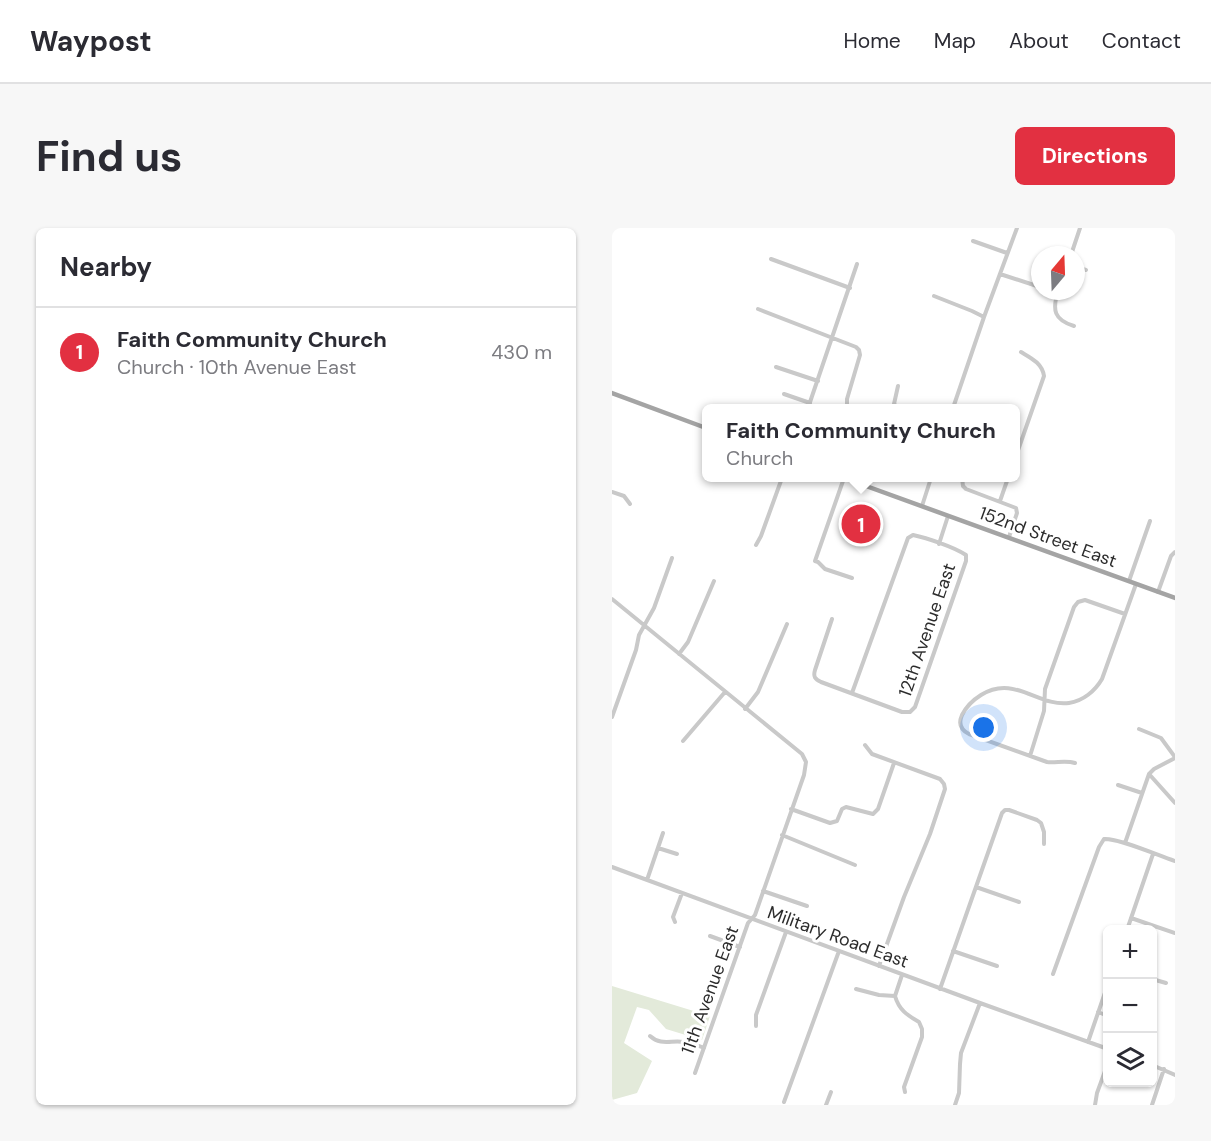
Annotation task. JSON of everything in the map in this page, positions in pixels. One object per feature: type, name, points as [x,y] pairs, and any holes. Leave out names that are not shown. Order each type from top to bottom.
[{"type":"main road","points":[[612,393],[702,427]]},
{"type":"main road","name":"152nd Street East","points":[[855,482],[1175,598]]},
{"type":"street","points":[[954,404],[1017,228]]},
{"type":"street","points":[[1074,246],[1080,228]]},
{"type":"street","points":[[973,241],[1007,253]]},
{"type":"street","points":[[771,259],[850,288]]},
{"type":"street","points":[[783,394],[810,403],[857,264]]},
{"type":"street","points":[[1000,274],[1031,284]]},
{"type":"street","points":[[934,296],[984,317]]},
{"type":"street","points":[[1055,300],[1055,312],[1062,320],[1074,326]]},
{"type":"street","points":[[758,309],[857,348],[860,358],[847,404]]},
{"type":"street","points":[[1020,445],[1044,376],[1039,364],[1021,352]]},
{"type":"street","points":[[776,367],[818,381]]},
{"type":"street","points":[[894,404],[898,386]]},
{"type":"street","points":[[756,545],[780,482]]},
{"type":"street","points":[[843,482],[815,561],[825,569],[852,578]]},
{"type":"street","points":[[922,506],[929,482]]},
{"type":"street","points":[[963,482],[966,489],[1016,508],[1009,537]]},
{"type":"street","points":[[1000,501],[1006,482]]},
{"type":"street","points":[[612,492],[624,496],[630,504]]},
{"type":"street","points":[[832,619],[814,677],[820,682],[852,693],[906,541],[913,536],[939,544],[948,516]]},
{"type":"street","points":[[1129,581],[1150,521]]},
{"type":"street","name":"12th Avenue East","points":[[852,693],[902,712],[907,713],[915,707],[966,555],[939,544]]},
{"type":"street","points":[[1158,592],[1171,556],[1175,552]]},
{"type":"street","points":[[612,717],[636,650],[639,635],[654,608],[672,558]]},
{"type":"street","points":[[679,654],[688,642],[714,581]]},
{"type":"street","points":[[1075,763],[1047,762],[969,734],[961,727],[961,718],[969,705],[990,690],[1012,688],[1058,703],[1071,703],[1092,692],[1102,679],[1136,584]]},
{"type":"street","name":"Military Road East","points":[[612,599],[805,758],[806,768],[752,919],[1103,1048]]},
{"type":"street","points":[[1030,756],[1042,723],[1045,689],[1076,604],[1084,600],[1125,614]]},
{"type":"street","points":[[745,709],[758,692],[787,624]]},
{"type":"street","points":[[683,741],[725,692]]},
{"type":"street","points":[[1125,843],[1149,774],[1175,758],[1161,738],[1139,729]]},
{"type":"street","points":[[864,745],[872,754],[940,779],[945,789],[879,966]]},
{"type":"street","points":[[791,809],[830,823],[836,822],[842,809],[846,807],[873,814],[878,809],[894,763]]},
{"type":"street","points":[[1149,774],[1175,803]]},
{"type":"street","points":[[1118,785],[1142,793]]},
{"type":"street","points":[[940,989],[1000,816],[1005,810],[1013,811],[1039,821],[1043,829],[1044,844]]},
{"type":"street","points":[[647,880],[663,833]]},
{"type":"street","points":[[782,836],[855,865]]},
{"type":"street","points":[[1053,974],[1099,847],[1104,839],[1113,839],[1175,861]]},
{"type":"street","points":[[658,848],[677,854]]},
{"type":"street","points":[[1128,925],[1153,854]]},
{"type":"street","points":[[612,867],[752,919]]},
{"type":"street","points":[[976,887],[1020,902]]},
{"type":"street","points":[[763,891],[807,906]]},
{"type":"street","points":[[675,922],[673,917],[682,893]]},
{"type":"street","points":[[1131,918],[1175,933]]},
{"type":"street","name":"11th Avenue East","points":[[694,1073],[748,922],[752,919]]},
{"type":"street","points":[[756,1026],[756,1015],[786,932]]},
{"type":"street","points":[[710,936],[740,947]]},
{"type":"street","points":[[784,1102],[839,951]]},
{"type":"street","points":[[953,951],[998,966]]},
{"type":"street","points":[[902,975],[895,996],[897,1004],[903,1012],[919,1022],[922,1033],[904,1087],[905,1092]]},
{"type":"street","points":[[1157,980],[1167,983]]},
{"type":"street","points":[[856,989],[879,995],[895,996]]},
{"type":"street","points":[[1088,1042],[1103,996]]},
{"type":"street","points":[[954,1105],[959,1093],[960,1058],[980,1003]]},
{"type":"street","points":[[1098,1012],[1103,1014]]},
{"type":"street","points":[[651,1036],[661,1043],[684,1042],[704,1048]]},
{"type":"street","points":[[1157,1067],[1175,1075]]},
{"type":"street","points":[[1152,1105],[1164,1069]]},
{"type":"street","points":[[1095,1105],[1103,1080]]},
{"type":"street","points":[[826,1105],[831,1092]]},
{"type":"green space","points":[[612,986],[710,1016],[702,1040],[666,1029],[649,1010],[637,1007],[624,1043],[652,1061],[637,1093],[612,1100]]},
{"type":"place","name":"Faith Community Church","points":[[861,524]]}]
